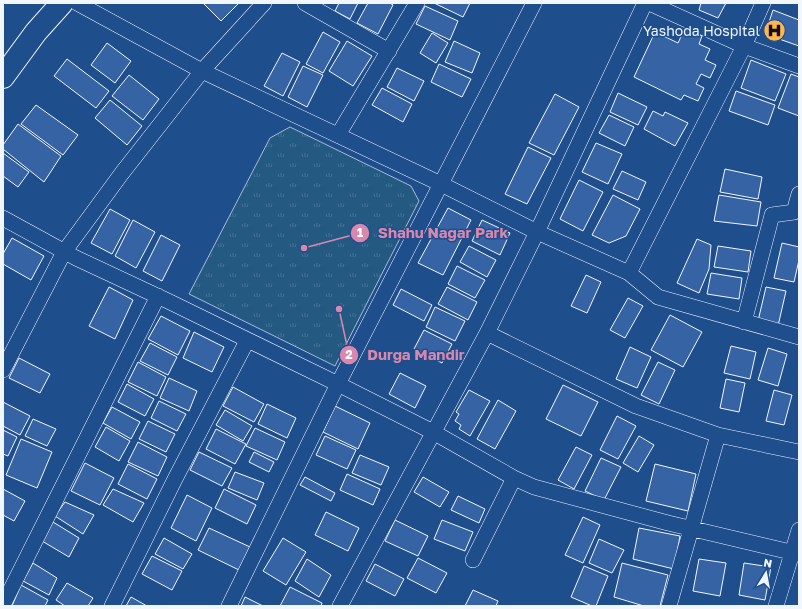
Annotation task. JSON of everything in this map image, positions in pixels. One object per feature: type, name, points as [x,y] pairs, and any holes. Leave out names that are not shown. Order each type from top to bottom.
[{"type":"street","points":[[3,77],[36,32],[62,3]]},
{"type":"street","points":[[77,3],[202,71],[441,184],[537,232],[629,273],[658,297],[799,337]]},
{"type":"street","points":[[3,370],[64,252],[202,71],[264,3]]},
{"type":"street","points":[[305,3],[389,51]]},
{"type":"street","points":[[338,135],[417,3]]},
{"type":"street","points":[[229,606],[338,384],[534,3]]},
{"type":"street","points":[[340,606],[487,333],[537,232],[645,3]]},
{"type":"street","points":[[649,3],[744,46],[799,66]]},
{"type":"street","points":[[629,273],[744,46],[763,3]]},
{"type":"street","points":[[744,322],[772,215],[796,213],[799,194]]},
{"type":"street","points":[[3,218],[64,252],[158,296],[433,432],[514,478],[534,487],[796,553]]},
{"type":"street","points":[[3,605],[158,296]]},
{"type":"street","points":[[487,333],[636,406],[718,435],[799,452]]},
{"type":"street","points":[[112,606],[175,479],[247,341]]},
{"type":"street","points":[[669,606],[693,528],[718,435]]},
{"type":"street","points":[[473,560],[514,478]]},
{"type":"street","points":[[776,606],[796,553],[799,530]]},
{"type":"green space","points":[[290,127],[411,186],[419,201],[335,366],[189,294],[270,138]]},
{"type":"building","points":[[203,3],[239,3],[221,21]]},
{"type":"building","points":[[339,3],[358,3],[350,19],[335,11]]},
{"type":"building","points":[[368,3],[390,3],[393,5],[378,34],[357,23]]},
{"type":"building","points":[[434,3],[470,3],[463,17]]},
{"type":"building","points":[[701,3],[726,3],[718,18],[699,10]]},
{"type":"building","points":[[425,6],[458,21],[450,40],[416,24]]},
{"type":"building","points":[[773,10],[799,20],[799,46],[765,34]]},
{"type":"building","points":[[685,28],[702,36],[699,44],[710,49],[705,60],[716,65],[710,78],[701,74],[696,84],[704,88],[698,101],[684,95],[681,100],[634,77],[655,32],[678,43]]},
{"type":"building","points":[[323,32],[340,42],[323,73],[306,64]]},
{"type":"building","points":[[432,33],[448,43],[436,63],[420,53]]},
{"type":"building","points":[[347,41],[372,56],[353,86],[329,71]]},
{"type":"building","points":[[454,41],[480,53],[472,73],[445,62]]},
{"type":"building","points":[[107,43],[131,61],[115,83],[91,65]]},
{"type":"building","points":[[282,53],[300,62],[283,96],[264,86]]},
{"type":"building","points":[[67,59],[109,91],[96,108],[54,76]]},
{"type":"building","points":[[751,60],[786,74],[775,101],[741,88]]},
{"type":"building","points":[[439,64],[471,79],[462,97],[431,82]]},
{"type":"building","points":[[303,66],[323,75],[307,107],[288,97]]},
{"type":"building","points":[[397,68],[424,81],[414,101],[387,87]]},
{"type":"building","points":[[791,74],[799,77],[799,116],[778,108]]},
{"type":"building","points":[[129,75],[159,99],[143,120],[112,96]]},
{"type":"building","points":[[382,88],[412,104],[403,122],[372,105]]},
{"type":"building","points":[[736,91],[775,105],[768,125],[729,111]]},
{"type":"building","points":[[618,93],[647,107],[638,125],[610,112]]},
{"type":"building","points":[[555,94],[579,107],[554,155],[529,143]]},
{"type":"building","points":[[110,100],[142,126],[127,145],[95,118]]},
{"type":"building","points":[[36,105],[78,135],[63,155],[21,124]]},
{"type":"building","points":[[653,111],[663,116],[665,112],[688,123],[675,146],[644,129]]},
{"type":"building","points":[[609,115],[634,127],[625,146],[599,133]]},
{"type":"building","points":[[18,124],[61,156],[44,182],[3,149],[3,145]]},
{"type":"building","points":[[596,143],[622,154],[608,184],[582,172]]},
{"type":"building","points":[[528,147],[551,158],[527,204],[505,194]]},
{"type":"building","points":[[3,153],[29,172],[18,187],[3,176]]},
{"type":"building","points":[[725,169],[762,177],[758,199],[720,192]]},
{"type":"building","points":[[622,171],[646,182],[638,200],[613,189]]},
{"type":"building","points":[[579,180],[603,192],[583,231],[560,219]]},
{"type":"building","points":[[613,195],[640,209],[626,236],[609,243],[592,235]]},
{"type":"building","points":[[719,195],[761,202],[757,226],[714,221]]},
{"type":"building","points":[[448,208],[471,220],[443,275],[418,263]]},
{"type":"building","points":[[110,209],[130,220],[112,254],[91,243]]},
{"type":"building","points":[[133,220],[155,232],[136,268],[115,256]]},
{"type":"building","points":[[482,220],[510,233],[500,255],[472,241]]},
{"type":"building","points":[[161,235],[180,245],[162,281],[143,271]]},
{"type":"building","points":[[12,238],[44,256],[31,280],[3,264],[3,254]]},
{"type":"building","points":[[697,239],[711,245],[709,269],[699,293],[677,283]]},
{"type":"building","points":[[782,243],[799,247],[799,260],[794,282],[774,278]]},
{"type":"building","points":[[469,246],[496,260],[487,277],[460,262]]},
{"type":"building","points":[[718,246],[751,251],[748,272],[714,267]]},
{"type":"building","points":[[457,266],[485,280],[475,298],[448,284]]},
{"type":"building","points":[[711,273],[742,278],[739,299],[707,294]]},
{"type":"building","points":[[586,275],[601,282],[587,313],[571,306]]},
{"type":"building","points":[[109,287],[133,300],[115,339],[89,326]]},
{"type":"building","points":[[447,287],[477,302],[468,320],[438,304]]},
{"type":"building","points":[[766,287],[786,291],[778,326],[758,321]]},
{"type":"building","points":[[401,289],[432,305],[424,321],[393,305]]},
{"type":"building","points":[[628,298],[643,306],[625,338],[610,330]]},
{"type":"building","points":[[435,307],[465,321],[455,341],[426,327]]},
{"type":"building","points":[[670,315],[702,332],[683,367],[651,350]]},
{"type":"building","points":[[161,316],[190,331],[178,355],[148,339]]},
{"type":"building","points":[[424,330],[452,344],[442,363],[414,349]]},
{"type":"building","points":[[194,332],[224,347],[212,372],[183,358]]},
{"type":"building","points":[[150,343],[177,357],[168,375],[140,361]]},
{"type":"building","points":[[731,346],[756,352],[750,379],[724,373]]},
{"type":"building","points":[[630,347],[651,357],[637,388],[616,379]]},
{"type":"building","points":[[768,348],[787,354],[778,386],[758,380]]},
{"type":"building","points":[[19,358],[50,374],[40,393],[9,378]]},
{"type":"building","points":[[138,362],[166,377],[157,396],[128,382]]},
{"type":"building","points":[[658,362],[675,370],[659,404],[641,395]]},
{"type":"building","points":[[400,373],[426,386],[415,408],[389,394]]},
{"type":"building","points":[[169,378],[197,391],[189,411],[160,398]]},
{"type":"building","points":[[726,379],[745,383],[739,412],[720,408]]},
{"type":"building","points":[[127,384],[154,399],[145,416],[118,402]]},
{"type":"building","points":[[563,385],[598,402],[581,436],[546,419]]},
{"type":"building","points":[[233,387],[264,404],[254,422],[223,406]]},
{"type":"building","points":[[469,390],[490,401],[470,436],[459,429],[461,425],[455,421],[459,414],[456,412]]},
{"type":"building","points":[[774,390],[792,395],[784,425],[766,421]]},
{"type":"building","points":[[498,400],[516,411],[495,449],[477,439]]},
{"type":"building","points":[[159,401],[186,414],[177,431],[151,418]]},
{"type":"building","points":[[3,402],[30,416],[20,435],[3,426]]},
{"type":"building","points":[[267,404],[296,418],[287,438],[258,424]]},
{"type":"building","points":[[335,406],[370,423],[358,449],[323,432]]},
{"type":"building","points":[[112,407],[140,422],[131,439],[103,423]]},
{"type":"building","points":[[225,410],[252,426],[243,441],[216,425]]},
{"type":"building","points":[[617,416],[636,426],[618,459],[600,450]]},
{"type":"building","points":[[33,419],[56,429],[47,446],[25,436]]},
{"type":"building","points":[[148,421],[175,434],[166,452],[139,439]]},
{"type":"building","points":[[106,427],[130,441],[119,461],[95,447]]},
{"type":"building","points":[[255,428],[285,442],[277,460],[246,446]]},
{"type":"building","points":[[216,429],[246,444],[235,464],[206,449]]},
{"type":"building","points":[[3,430],[17,437],[8,456],[3,454]]},
{"type":"building","points":[[325,436],[356,450],[347,469],[316,455]]},
{"type":"building","points":[[639,436],[654,445],[638,472],[623,463]]},
{"type":"building","points":[[21,439],[52,452],[37,488],[6,475]]},
{"type":"building","points":[[138,442],[167,457],[158,476],[128,462]]},
{"type":"building","points":[[576,447],[592,455],[574,489],[558,480]]},
{"type":"building","points":[[199,452],[232,468],[222,486],[190,470]]},
{"type":"building","points":[[254,452],[274,462],[269,472],[249,462]]},
{"type":"building","points":[[360,455],[389,467],[381,485],[352,473]]},
{"type":"building","points":[[601,458],[621,467],[604,500],[585,491]]},
{"type":"building","points":[[85,463],[114,478],[100,505],[71,491]]},
{"type":"building","points":[[128,464],[157,479],[147,499],[118,484]]},
{"type":"building","points":[[655,464],[696,474],[688,511],[646,501]]},
{"type":"building","points":[[235,472],[264,483],[257,500],[228,488]]},
{"type":"building","points":[[347,474],[380,489],[373,505],[340,490]]},
{"type":"building","points":[[305,477],[335,493],[331,501],[300,485]]},
{"type":"building","points":[[423,477],[449,492],[440,507],[414,492]]},
{"type":"building","points":[[3,489],[25,501],[14,521],[3,515]]},
{"type":"building","points":[[113,489],[144,503],[133,522],[103,505]]},
{"type":"building","points":[[224,489],[256,505],[247,524],[215,508]]},
{"type":"building","points":[[187,495],[212,508],[196,541],[171,528]]},
{"type":"building","points":[[458,496],[485,509],[479,523],[451,510]]},
{"type":"building","points":[[65,502],[94,515],[83,534],[55,516]]},
{"type":"building","points":[[326,512],[359,528],[348,551],[315,535]]},
{"type":"building","points":[[583,517],[600,525],[583,563],[565,555]]},
{"type":"building","points":[[395,520],[428,536],[418,556],[385,541]]},
{"type":"building","points":[[442,520],[473,532],[465,551],[434,539]]},
{"type":"building","points":[[53,522],[79,538],[69,557],[42,541]]},
{"type":"building","points":[[209,528],[250,547],[239,570],[198,550]]},
{"type":"building","points":[[639,528],[680,536],[674,569],[633,559]]},
{"type":"building","points":[[164,538],[192,554],[183,569],[155,554]]},
{"type":"building","points":[[283,538],[306,552],[286,585],[263,571]]},
{"type":"building","points":[[599,539],[624,550],[612,573],[589,563]]},
{"type":"building","points":[[152,556],[182,571],[172,590],[142,574]]},
{"type":"building","points":[[418,558],[447,573],[436,593],[407,578]]},
{"type":"building","points":[[307,559],[331,575],[319,597],[295,581]]},
{"type":"building","points":[[699,559],[726,563],[720,596],[693,591]]},
{"type":"building","points":[[33,563],[57,578],[49,595],[23,581]]},
{"type":"building","points":[[622,563],[668,575],[660,606],[644,606],[614,597]]},
{"type":"building","points":[[744,563],[771,567],[765,600],[739,595]]},
{"type":"building","points":[[375,564],[404,579],[395,596],[366,581]]},
{"type":"building","points":[[584,566],[608,576],[596,606],[592,606],[571,597]]},
{"type":"building","points":[[67,583],[93,598],[88,606],[65,606],[56,600]]},
{"type":"building","points":[[21,585],[48,600],[45,606],[12,606]]},
{"type":"building","points":[[290,587],[322,603],[321,606],[280,606]]},
{"type":"building","points":[[473,590],[498,601],[496,606],[465,606]]},
{"type":"building","points":[[131,597],[147,606],[126,606]]},
{"type":"building","points":[[245,597],[263,606],[241,606]]},
{"type":"place","name":"Yashoda Hospital","points":[[775,31]]},
{"type":"place","name":"Shahu Nagar Park","points":[[304,248]]},
{"type":"place","name":"Durga Mandir","points":[[339,309]]}]
